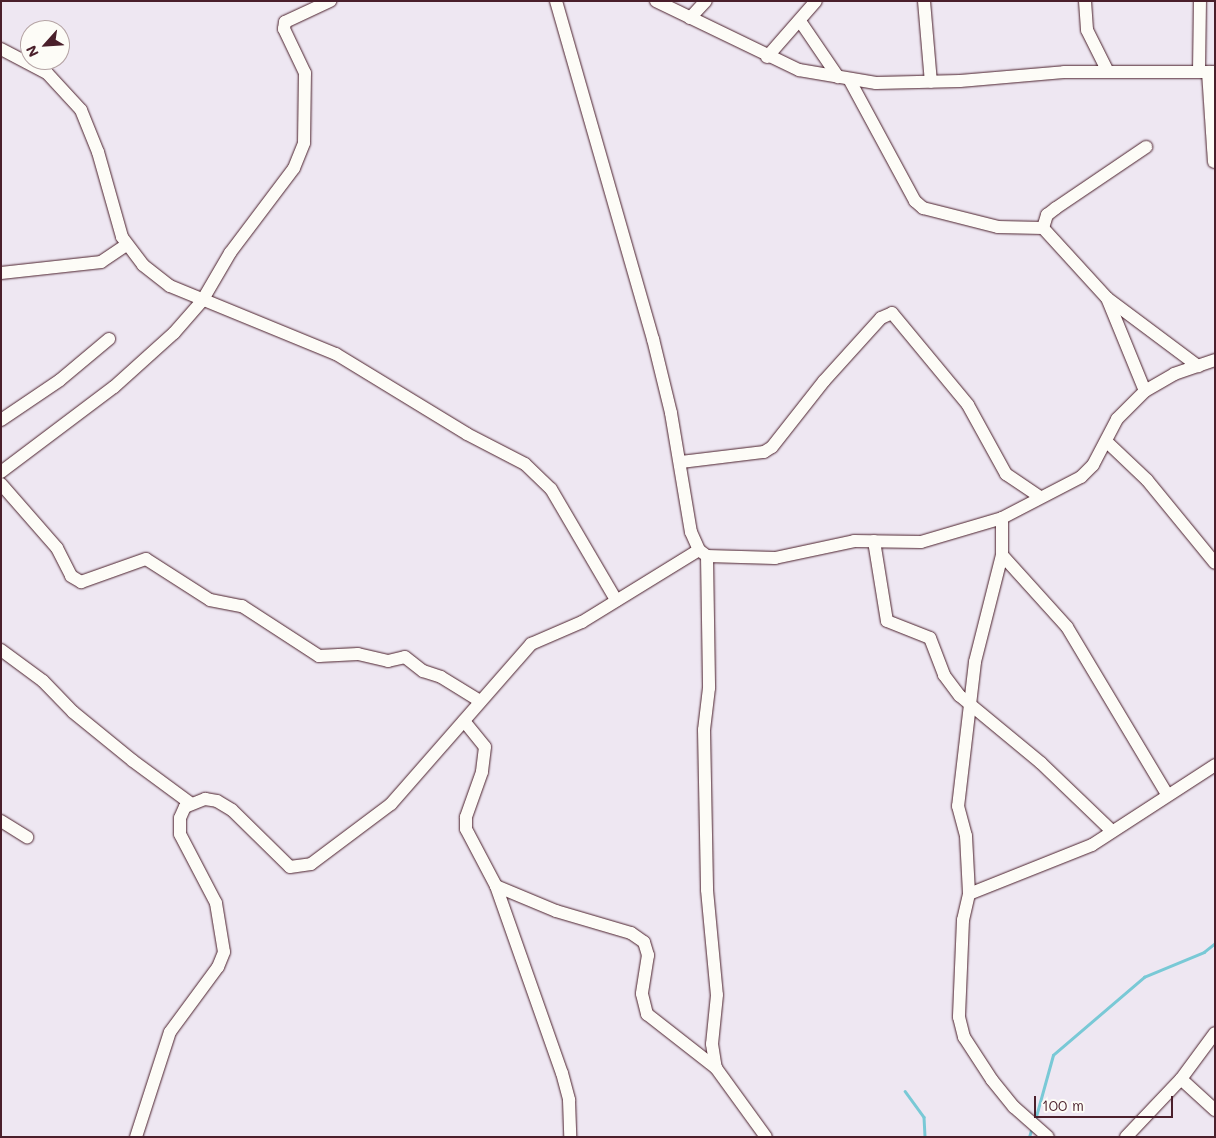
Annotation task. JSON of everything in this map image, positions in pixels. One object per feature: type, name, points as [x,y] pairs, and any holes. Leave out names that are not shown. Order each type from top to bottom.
[{"type":"street","points":[[1,472],[114,387],[174,333],[202,301],[230,254],[294,168],[304,143],[305,73],[287,37],[285,22],[330,1]]},
{"type":"street","points":[[556,1],[653,339],[681,462],[691,532],[703,553],[709,688],[704,730],[707,890],[717,995],[712,1044],[716,1068]]},
{"type":"street","points":[[656,1],[767,58],[799,70],[876,83],[931,82],[1108,72],[1207,72]]},
{"type":"street","points":[[690,18],[706,1]]},
{"type":"street","points":[[767,58],[816,1]]},
{"type":"street","points":[[924,1],[931,82]]},
{"type":"street","points":[[1085,1],[1087,30],[1108,72]]},
{"type":"street","points":[[1200,1],[1214,162]]},
{"type":"street","points":[[800,21],[844,78],[922,208],[998,227],[1043,228],[1107,298],[1198,366]]},
{"type":"street","points":[[1,49],[47,73],[81,110],[98,152],[126,245],[170,286],[202,301],[278,328],[336,354],[467,434],[524,464],[551,489],[616,600]]},
{"type":"street","points":[[1043,228],[1047,216],[1056,208],[1146,147]]},
{"type":"street","points":[[1,273],[92,264],[109,259],[126,245]]},
{"type":"street","points":[[1107,298],[1145,391]]},
{"type":"street","points":[[681,462],[764,452],[772,447],[824,381],[880,318],[892,313],[968,405],[1006,474],[1039,496]]},
{"type":"street","points":[[1,420],[60,380],[108,339]]},
{"type":"street","points":[[136,1137],[170,1032],[218,967],[224,952],[216,903],[180,834],[180,818],[190,804],[211,800],[232,810],[282,862],[299,869],[311,864],[391,804],[531,644],[582,622],[616,600],[703,553],[775,558],[854,541],[938,540],[1002,518],[1039,496],[1081,477],[1094,465],[1117,419],[1145,391],[1174,374],[1215,360]]},
{"type":"street","points":[[1107,442],[1147,480],[1215,563]]},
{"type":"street","points":[[1,484],[57,548],[71,576],[81,582],[146,559],[210,600],[242,606],[314,654],[334,658],[358,654],[383,661],[405,657],[423,672],[441,677],[480,701]]},
{"type":"street","points":[[1002,518],[1002,555],[975,662],[972,708],[958,806],[966,836],[969,894],[961,950],[959,1017],[964,1037],[1014,1107],[1048,1137]]},
{"type":"street","points":[[874,541],[887,621],[930,638],[944,675],[972,708],[1041,763],[1112,831]]},
{"type":"street","points":[[1002,555],[1067,627],[1167,794]]},
{"type":"street","points":[[1,650],[30,670],[73,712],[190,804]]},
{"type":"street","points":[[464,721],[485,747],[482,772],[465,823],[496,886],[562,1073],[569,1100],[570,1137]]},
{"type":"street","points":[[969,894],[1092,845],[1167,794],[1215,765]]},
{"type":"street","points":[[1,821],[27,837]]},
{"type":"street","points":[[496,886],[556,911],[631,933],[644,942],[648,955],[642,994],[647,1014],[716,1068],[761,1136]]},
{"type":"street","points":[[1126,1137],[1181,1079],[1215,1033]]},
{"type":"street","points":[[1181,1079],[1215,1110]]},
{"type":"waterway","points":[[1035,1120],[1053,1055],[1144,977],[1204,952],[1215,943]]},
{"type":"waterway","points":[[905,1091],[924,1117],[925,1137]]},
{"type":"waterway","points":[[1029,1137],[1032,1127]]}]
